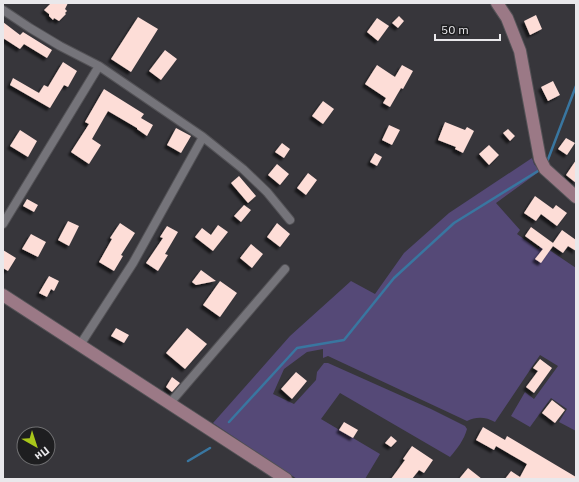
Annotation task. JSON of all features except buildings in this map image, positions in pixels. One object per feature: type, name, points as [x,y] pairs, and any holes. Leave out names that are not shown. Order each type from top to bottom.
[{"type":"street","points":[[497,3],[507,18],[520,51],[540,159],[545,169],[576,197]]},
{"type":"street","points":[[3,10],[60,46],[98,66],[203,137],[267,192],[290,220]]},
{"type":"street","points":[[3,224],[98,66]]},
{"type":"street","points":[[80,346],[133,263],[203,137]]},
{"type":"street","points":[[170,403],[285,269]]},
{"type":"street","points":[[3,295],[286,479]]},
{"type":"shaded area","points":[[532,158],[534,164],[540,171],[496,203],[520,230],[517,234],[538,249],[542,245],[576,268],[576,431],[559,422],[567,409],[551,398],[530,427],[511,416],[525,392],[534,399],[558,366],[540,355],[495,422],[481,418],[474,418],[467,421],[328,356],[323,358],[323,349],[307,352],[284,369],[273,394],[294,404],[316,380],[317,372],[324,363],[328,363],[431,409],[465,426],[467,429],[466,433],[458,448],[450,457],[340,393],[321,419],[380,454],[365,479],[297,479],[213,423],[290,336],[351,281],[375,294],[404,253],[449,213]]},
{"type":"waterway","points":[[547,162],[576,86]]},
{"type":"waterway","points":[[229,422],[297,348],[344,340],[394,278],[454,223],[538,171]]},
{"type":"waterway","points":[[188,461],[210,448]]}]
